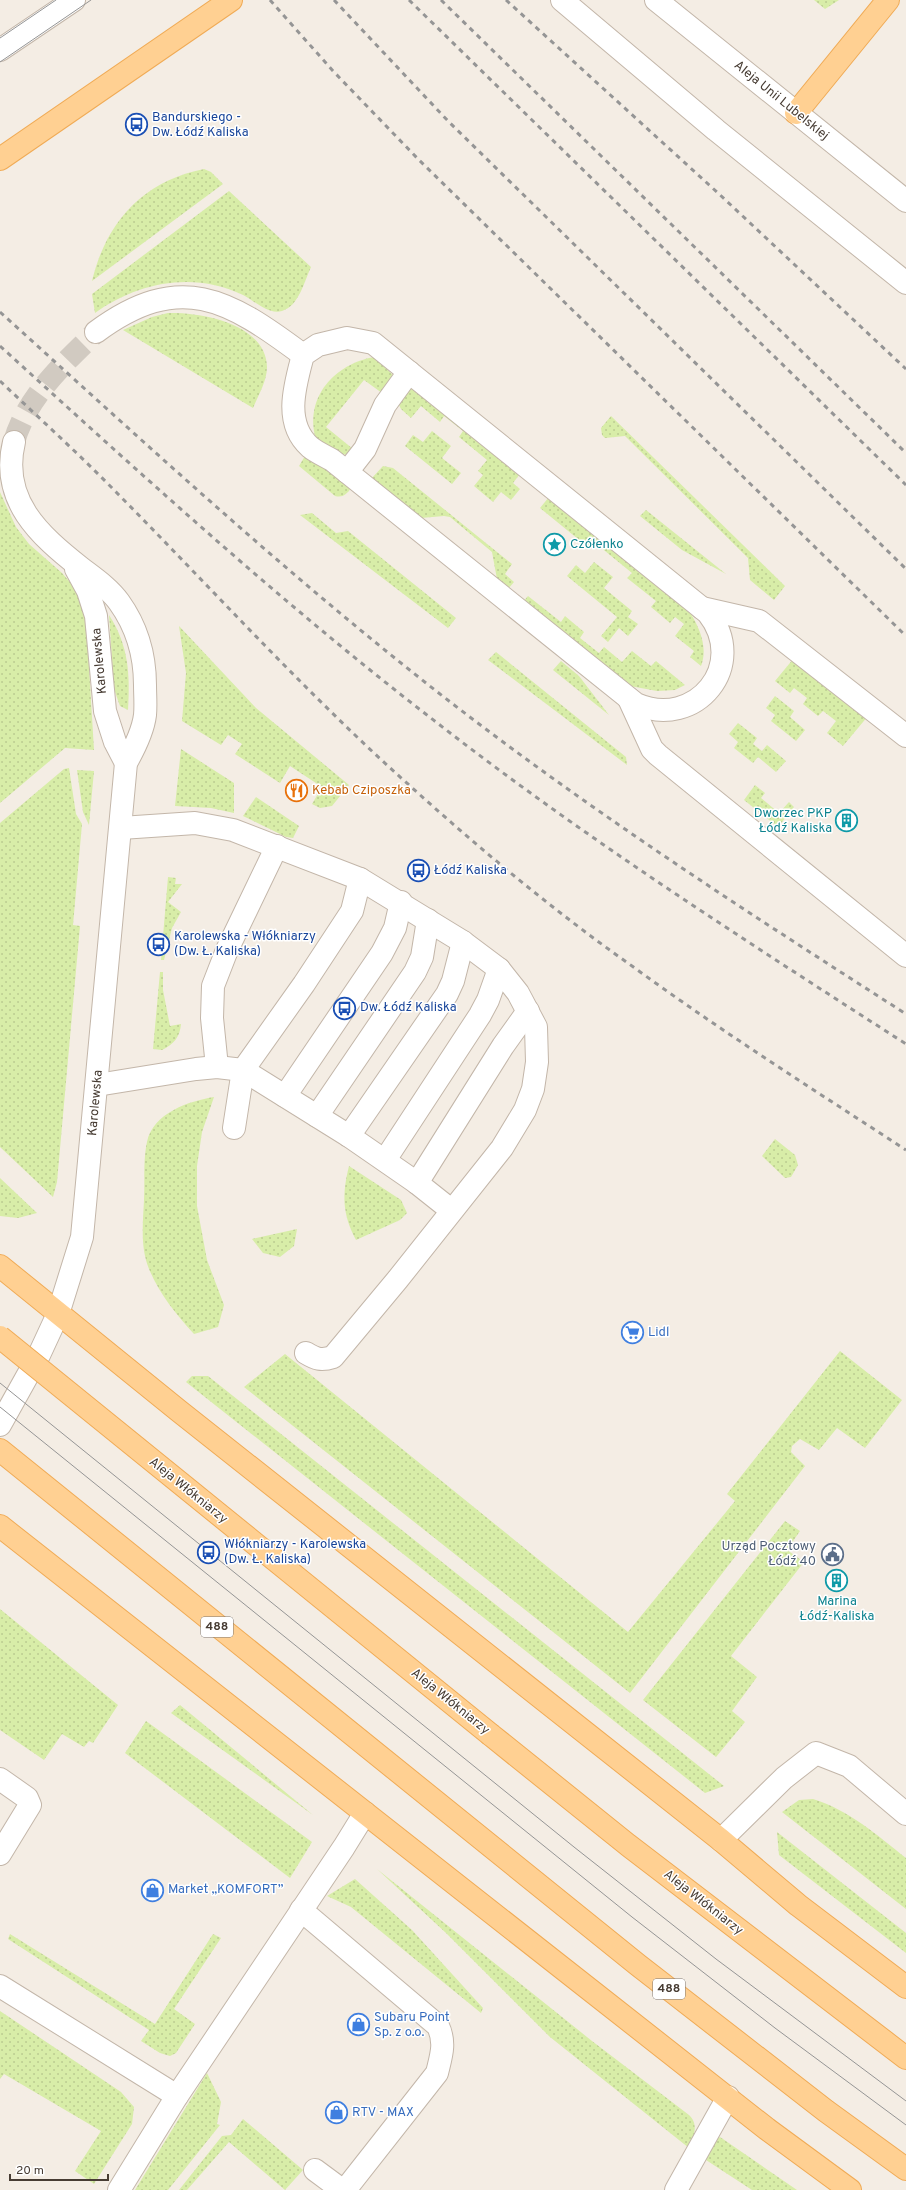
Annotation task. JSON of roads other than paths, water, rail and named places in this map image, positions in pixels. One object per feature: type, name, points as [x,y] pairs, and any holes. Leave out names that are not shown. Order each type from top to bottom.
[{"type":"main road","points":[[0,159],[231,0]]},
{"type":"main road","points":[[796,113],[888,0]]},
{"type":"main road","points":[[0,1266],[58,1314],[721,1840],[798,1905],[906,1987]]},
{"type":"main road","name":"Aleja Włókniarzy","points":[[0,1337],[134,1448],[628,1845],[906,2058]]},
{"type":"main road","name":"488","points":[[0,1450],[638,1965],[820,2107],[906,2169]]},
{"type":"main road","points":[[0,1526],[767,2129],[850,2190]]},
{"type":"street","points":[[0,50],[74,0]]},
{"type":"street","points":[[562,0],[716,130],[906,283]]},
{"type":"street","name":"Aleja Unii Lubelskiej","points":[[656,0],[903,199]]},
{"type":"street","points":[[96,332],[114,318],[152,301],[173,296],[193,297],[207,299],[242,313],[263,326],[303,355]]},
{"type":"street","points":[[347,338],[361,339],[373,343],[409,372],[702,608],[716,626],[722,647],[720,668],[708,690],[695,701],[674,710],[649,709],[629,699],[332,460],[310,447],[301,436],[296,423],[293,408],[293,393],[303,355],[318,345],[332,340],[347,338]]},
{"type":"street","points":[[347,472],[365,449],[384,405],[409,372]]},
{"type":"street","name":"Karolewska","points":[[0,1426],[39,1355],[58,1314],[76,1261],[84,1226],[126,763],[135,745],[145,716],[145,677],[143,655],[138,635],[118,601],[106,588],[72,561],[39,531],[23,510],[13,488],[11,470],[14,442]]},
{"type":"street","name":"Karolewska","points":[[72,561],[88,591],[96,616],[105,711],[115,742],[126,763]]},
{"type":"street","points":[[702,608],[759,621],[906,736]]},
{"type":"street","points":[[629,699],[652,748],[658,755],[906,956]]},
{"type":"street","points":[[121,828],[196,823],[233,830],[360,879],[401,902],[463,942],[499,969],[518,993],[536,1027],[538,1045],[533,1089],[525,1110],[502,1148],[451,1210],[398,1279],[333,1357],[324,1360],[316,1359],[306,1352]]},
{"type":"street","points":[[217,1067],[212,1018],[213,986],[227,950],[276,846]]},
{"type":"street","points":[[234,1128],[242,1070],[304,984],[352,911],[360,879]]},
{"type":"street","points":[[286,1096],[382,953],[395,928],[401,902]]},
{"type":"street","points":[[317,1116],[415,972],[422,957],[428,920]]},
{"type":"street","points":[[349,1136],[447,994],[454,980],[463,942]]},
{"type":"street","points":[[384,1160],[480,1015],[488,1000],[499,969]]},
{"type":"street","points":[[417,1182],[503,1046],[528,1011]]},
{"type":"street","points":[[97,1085],[217,1067],[242,1070],[349,1136],[417,1182],[451,1210]]},
{"type":"street","points":[[721,1840],[784,1778],[816,1752],[849,1766],[906,1814]]},
{"type":"street","points":[[0,1779],[27,1798],[30,1805],[0,1854]]},
{"type":"street","points":[[119,2190],[177,2096],[365,1813]]},
{"type":"street","points":[[301,1910],[438,2026],[442,2036],[443,2050],[437,2073],[345,2190]]},
{"type":"street","points":[[0,1986],[177,2096]]},
{"type":"street","points":[[676,2190],[728,2097]]},
{"type":"street","points":[[315,2170],[342,2190]]},
{"type":"tunnel","points":[[14,442],[27,411],[37,396],[59,369],[96,332]]},
{"type":"tram line","points":[[0,38],[56,0]]},
{"type":"tram line","points":[[0,62],[91,0]]},
{"type":"tram line","points":[[0,1383],[574,1847],[716,1959],[906,2101]]},
{"type":"tram line","points":[[0,1407],[632,1917],[775,2028],[906,2125]]},
{"type":"railway","points":[[270,0],[333,71],[419,160],[906,636]]},
{"type":"railway","points":[[334,0],[448,121],[906,569]]},
{"type":"railway","points":[[409,0],[906,485]]},
{"type":"railway","points":[[441,0],[906,453]]},
{"type":"railway","points":[[506,0],[718,193],[906,369]]},
{"type":"railway","points":[[0,312],[221,511],[333,607],[449,701],[560,784],[731,901],[906,1014]]},
{"type":"railway","points":[[0,346],[160,491],[269,586],[379,678],[436,722],[550,807],[608,848],[727,928],[906,1044]]},
{"type":"railway","points":[[0,381],[74,450],[297,678],[371,750],[490,856],[574,924],[699,1014],[906,1150]]},
{"type":"place","name":"Bandurskiego - Dw. Łódź Kaliska","points":[[137,125]]},
{"type":"place","name":"Czółenko","points":[[554,545]]},
{"type":"place","name":"Kebab Cziposzka","points":[[296,791]]},
{"type":"place","name":"Dworzec PKP Łódź Kaliska","points":[[847,821]]},
{"type":"place","name":"Łódź Kaliska","points":[[419,871]]},
{"type":"place","name":"Karolewska - Włókniarzy (Dw. Ł. Kaliska)","points":[[159,944]]},
{"type":"place","name":"Dw. Łódź Kaliska","points":[[345,1008]]},
{"type":"place","name":"Lidl","points":[[633,1333]]},
{"type":"place","name":"Włókniarzy - Karolewska (Dw. Ł. Kaliska)","points":[[209,1552]]},
{"type":"place","name":"Urząd Pocztowy Łódź 40","points":[[832,1554]]},
{"type":"place","name":"Marina Łódź-Kaliska","points":[[837,1580]]},
{"type":"place","name":"Market „KOMFORT”","points":[[153,1890]]},
{"type":"place","name":"Subaru Point Sp. z o.o.","points":[[359,2025]]},
{"type":"place","name":"RTV - MAX","points":[[337,2113]]}]
